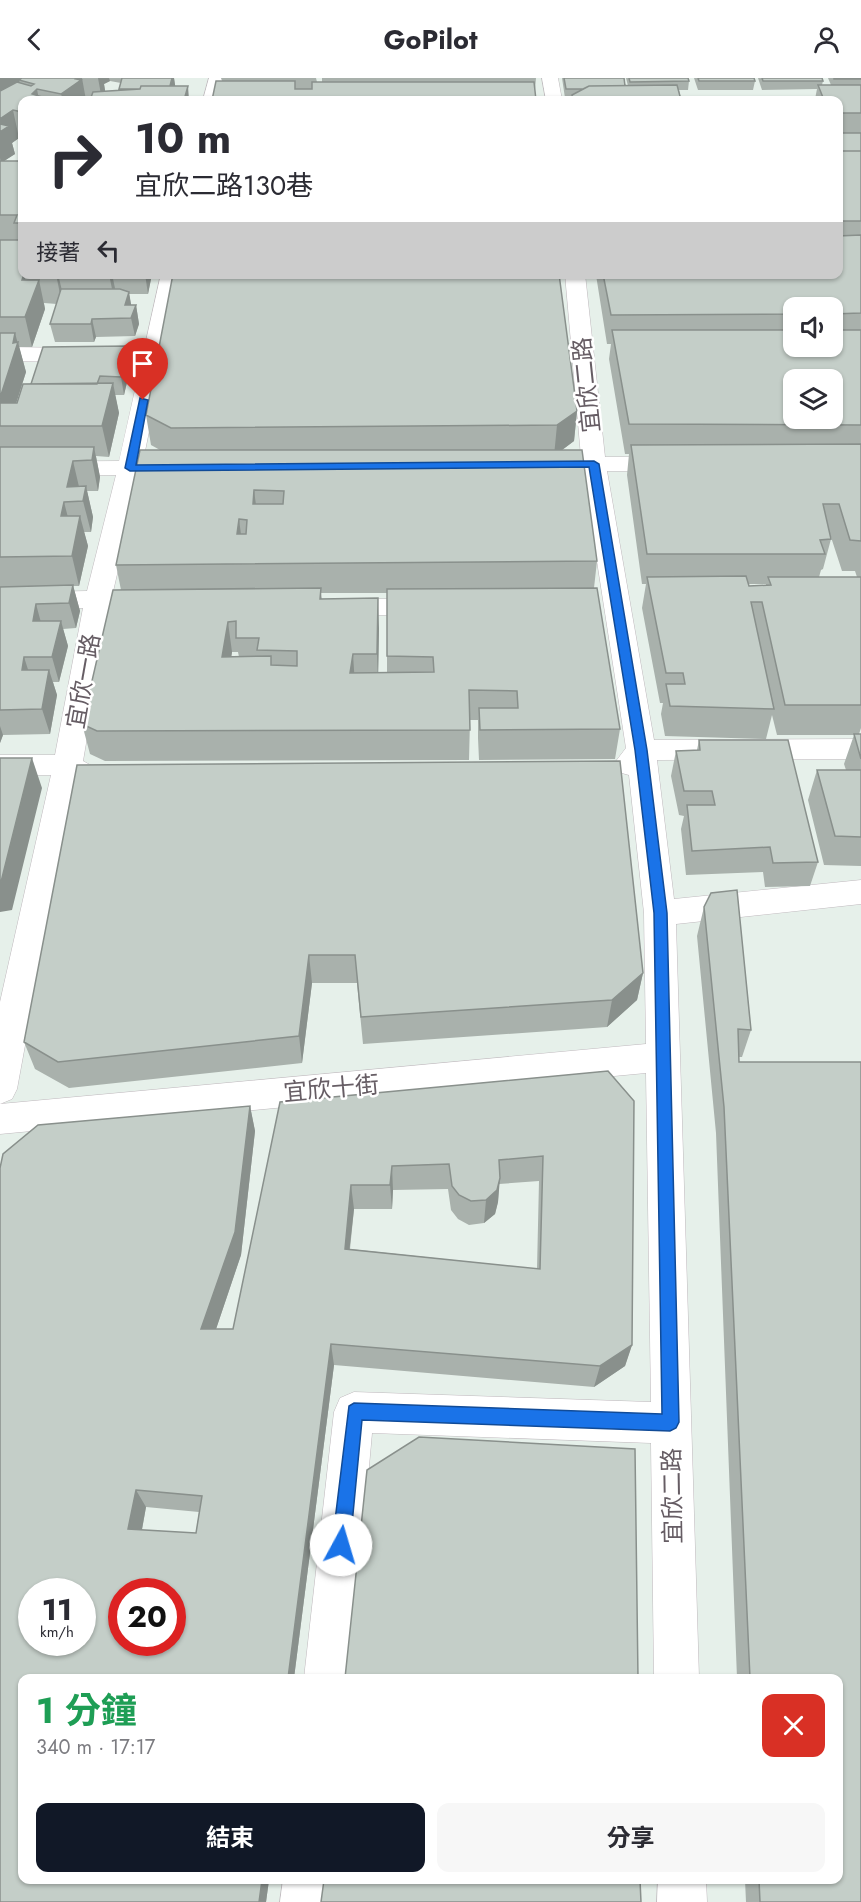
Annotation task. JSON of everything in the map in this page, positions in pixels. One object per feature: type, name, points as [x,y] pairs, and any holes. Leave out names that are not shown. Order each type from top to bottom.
[{"type":"street","points":[[213,96],[217,78]]},
{"type":"street","points":[[550,78],[553,96]]},
{"type":"street","name":"宜欣一路","points":[[0,1089],[14,943],[68,765],[98,599],[130,468],[140,355],[169,279]]},
{"type":"street","name":"宜欣二路","points":[[576,279],[595,351],[594,464],[614,599],[641,750],[660,913],[677,1674]]},
{"type":"street","points":[[0,354],[105,355]]},
{"type":"street","points":[[546,465],[698,464]]},
{"type":"street","points":[[0,469],[202,467]]},
{"type":"street","points":[[0,600],[98,599],[113,608],[173,607]]},
{"type":"street","points":[[303,607],[457,607]]},
{"type":"street","points":[[606,777],[617,777],[641,750],[861,749]]},
{"type":"street","points":[[0,765],[68,765],[94,781],[142,780]]},
{"type":"street","points":[[660,913],[861,892]]},
{"type":"street","name":"宜欣十街","points":[[0,1119],[662,1057]]},
{"type":"street","points":[[327,1674],[354,1412],[670,1422]]},
{"type":"street","points":[[305,1902],[307,1884]]},
{"type":"street","points":[[682,1884],[682,1902]]},
{"type":"building","points":[[22,78],[78,78],[76,79],[81,80],[61,94],[37,89],[32,94],[39,96],[18,96],[18,111],[13,110],[0,119],[0,91],[17,82],[31,86],[34,84],[19,80]]},
{"type":"building","points":[[122,78],[172,78],[170,86],[119,89]]},
{"type":"building","points":[[564,78],[624,78],[625,86],[589,86],[583,89],[566,89]]},
{"type":"building","points":[[629,78],[688,78],[689,81],[630,82]]},
{"type":"building","points":[[698,78],[754,78],[755,81],[699,81]]},
{"type":"building","points":[[762,78],[822,78],[823,81],[763,81]]},
{"type":"building","points":[[861,78],[861,79],[834,79]]},
{"type":"building","points":[[216,81],[295,81],[295,89],[312,89],[312,82],[534,82],[536,96],[213,96]]},
{"type":"building","points":[[677,85],[680,96],[572,96],[589,86]]},
{"type":"building","points":[[818,85],[861,85],[861,113],[843,113],[843,96],[822,96]]},
{"type":"building","points":[[141,86],[188,86],[185,96],[92,96],[93,92],[140,89]]},
{"type":"building","points":[[0,124],[9,126],[0,132]]},
{"type":"building","points":[[843,133],[861,133],[861,151],[843,151]]},
{"type":"building","points":[[843,151],[861,151],[861,221],[843,221]]},
{"type":"building","points":[[0,161],[18,161],[18,223],[14,223],[17,215],[0,215]]},
{"type":"building","points":[[861,235],[861,313],[843,314],[843,297],[783,297],[783,314],[611,315],[604,279],[843,279],[843,236]]},
{"type":"building","points":[[0,240],[18,240],[18,279],[39,280],[25,317],[0,317]]},
{"type":"building","points":[[172,279],[560,279],[577,411],[557,425],[171,428],[146,415]]},
{"type":"building","points":[[61,289],[120,289],[129,292],[125,305],[136,305],[131,318],[92,319],[91,324],[50,324]]},
{"type":"building","points":[[612,330],[783,330],[783,357],[843,357],[843,330],[861,330],[861,425],[843,425],[843,369],[783,369],[783,425],[629,424]]},
{"type":"building","points":[[0,333],[15,333],[13,343],[18,342],[0,398]]},
{"type":"building","points":[[128,346],[121,377],[100,376],[97,384],[31,384],[43,347]]},
{"type":"building","points":[[113,383],[102,426],[0,426],[0,403],[17,403],[23,384]]},
{"type":"building","points":[[861,444],[861,541],[850,540],[839,504],[823,504],[831,539],[820,540],[825,554],[647,554],[631,445]]},
{"type":"building","points":[[0,447],[94,447],[92,460],[73,461],[67,487],[86,486],[83,501],[64,502],[61,516],[80,516],[72,556],[0,557]]},
{"type":"building","points":[[140,450],[582,450],[597,561],[116,565]],"holes":[[[254,490],[284,491],[283,504],[253,504]],[[239,519],[247,520],[246,534],[237,534]]]},
{"type":"building","points":[[746,576],[749,586],[771,585],[768,577],[861,577],[861,705],[785,705],[762,602],[751,602],[774,709],[670,706],[666,684],[685,684],[683,673],[666,673],[647,577]]},
{"type":"building","points":[[73,585],[69,603],[36,604],[33,621],[61,621],[52,657],[24,657],[22,670],[49,670],[42,709],[0,710],[0,587]]},
{"type":"building","points":[[321,588],[320,599],[378,598],[377,654],[353,654],[350,673],[434,672],[433,657],[387,656],[387,589],[597,588],[620,729],[480,730],[479,708],[518,708],[517,691],[469,690],[470,730],[97,731],[82,724],[113,590]],"holes":[[[236,621],[236,638],[259,638],[257,650],[297,651],[297,666],[271,665],[271,656],[222,657],[228,622]]]},
{"type":"building","points":[[854,734],[861,734],[861,759]]},
{"type":"building","points":[[699,740],[788,740],[818,862],[773,863],[770,847],[692,851],[687,805],[715,805],[712,791],[684,791],[676,751],[700,750]]},
{"type":"building","points":[[0,758],[32,758],[1,882],[0,882]]},
{"type":"building","points":[[620,761],[643,973],[612,1000],[361,1017],[355,955],[309,955],[299,1036],[58,1062],[24,1042],[77,765]]},
{"type":"building","points":[[817,770],[861,770],[861,837],[835,836]]},
{"type":"building","points":[[737,890],[751,1030],[738,1029],[739,1062],[861,1062],[861,1902],[760,1902],[759,1884],[843,1884],[843,1674],[750,1674],[724,1107],[704,907],[711,893]]},
{"type":"building","points":[[608,1071],[634,1101],[632,1345],[600,1366],[331,1344],[289,1674],[18,1674],[18,1884],[261,1884],[259,1902],[0,1902],[0,1168],[3,1154],[38,1125],[250,1106],[235,1232],[201,1329],[233,1329],[280,1102]],"holes":[[[543,1156],[540,1269],[345,1249],[351,1185],[390,1185],[392,1166],[449,1164],[452,1186],[459,1195],[471,1201],[486,1200],[497,1190],[500,1178],[499,1160]],[[136,1490],[202,1496],[196,1533],[128,1529]]]},
{"type":"building","points":[[419,1437],[635,1449],[638,1674],[345,1674],[367,1470]]},
{"type":"building","points":[[323,1884],[640,1884],[641,1902],[321,1902]]},
{"type":"route","points":[[143,400],[130,468],[594,464],[641,750],[660,913],[670,1422],[354,1412],[341,1545]]}]
